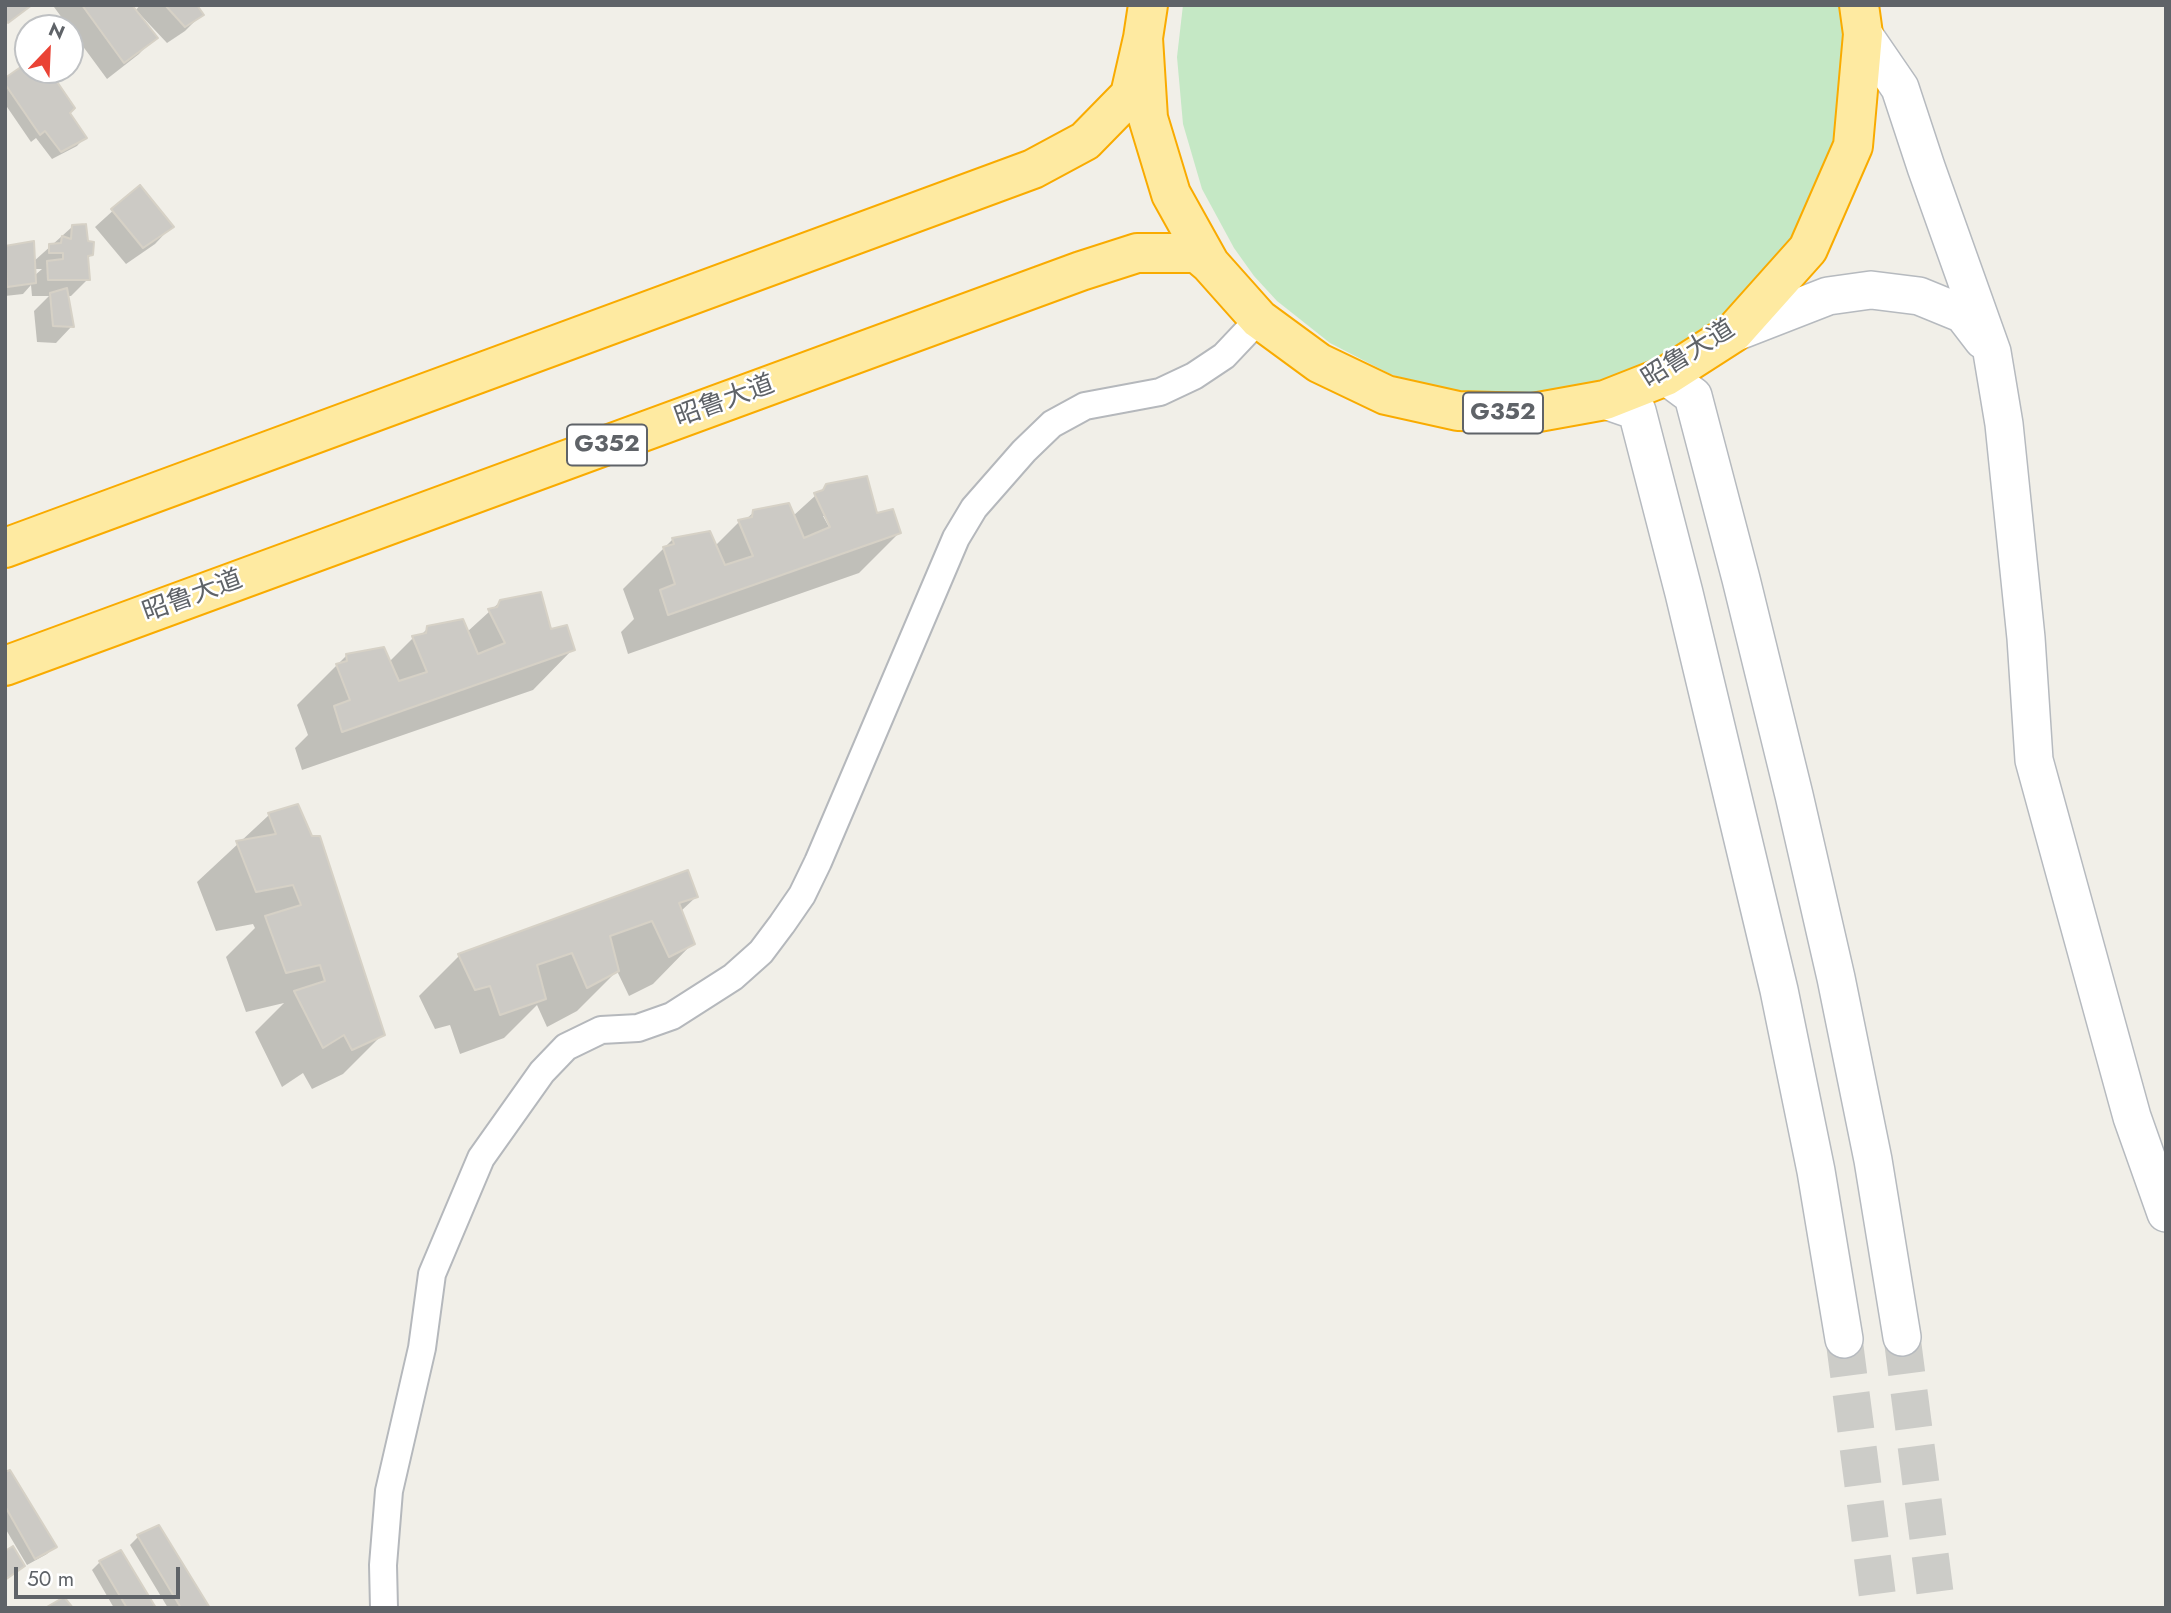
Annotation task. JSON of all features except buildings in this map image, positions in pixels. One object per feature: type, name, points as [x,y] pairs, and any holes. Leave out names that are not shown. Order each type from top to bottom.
[{"type":"highway","name":"昭鲁大道","points":[[5,666],[1081,271],[1138,253],[1197,253],[1259,319],[1319,363],[1386,394],[1458,411],[1532,413],[1605,400],[1666,376],[1733,333],[1808,248],[1853,145],[1861,19]]},
{"type":"highway","name":"昭鲁大道","points":[[1145,22],[1148,118],[1171,194],[1210,264]]},
{"type":"highway","name":"昭鲁大道","points":[[5,548],[1033,169],[1085,141],[1130,96],[1145,22]]},
{"type":"main road","points":[[1861,19],[1900,88],[1992,352],[2004,424],[2034,760],[2132,1117],[2166,1213]]},
{"type":"main road","points":[[1733,333],[1828,296],[1871,290],[1919,296],[1964,314],[1992,352]]},
{"type":"main road","points":[[1666,376],[1693,396],[1758,646],[1836,978],[1873,1160],[1902,1337]]},
{"type":"main road","points":[[1605,400],[1637,411],[1685,593],[1779,990],[1816,1171],[1844,1339]]},
{"type":"street","points":[[384,1608],[383,1565],[389,1491],[422,1348],[432,1274],[481,1158],[542,1072],[566,1047],[601,1030],[638,1028],[672,1016],[733,976],[761,952],[802,895],[818,862],[956,538],[974,508],[1024,451],[1052,424],[1085,406],[1160,392],[1194,376],[1224,356],[1259,319]]},
{"type":"green space","points":[[1183,5],[1841,5],[1846,38],[1839,138],[1802,232],[1738,311],[1654,366],[1557,395],[1455,393],[1390,374],[1330,343],[1277,301],[1254,276],[1234,248],[1202,189],[1183,124],[1177,57]]},
{"type":"tunnel","points":[[1902,1337],[1937,1608]]},
{"type":"tunnel","points":[[1844,1339],[1879,1608]]}]
